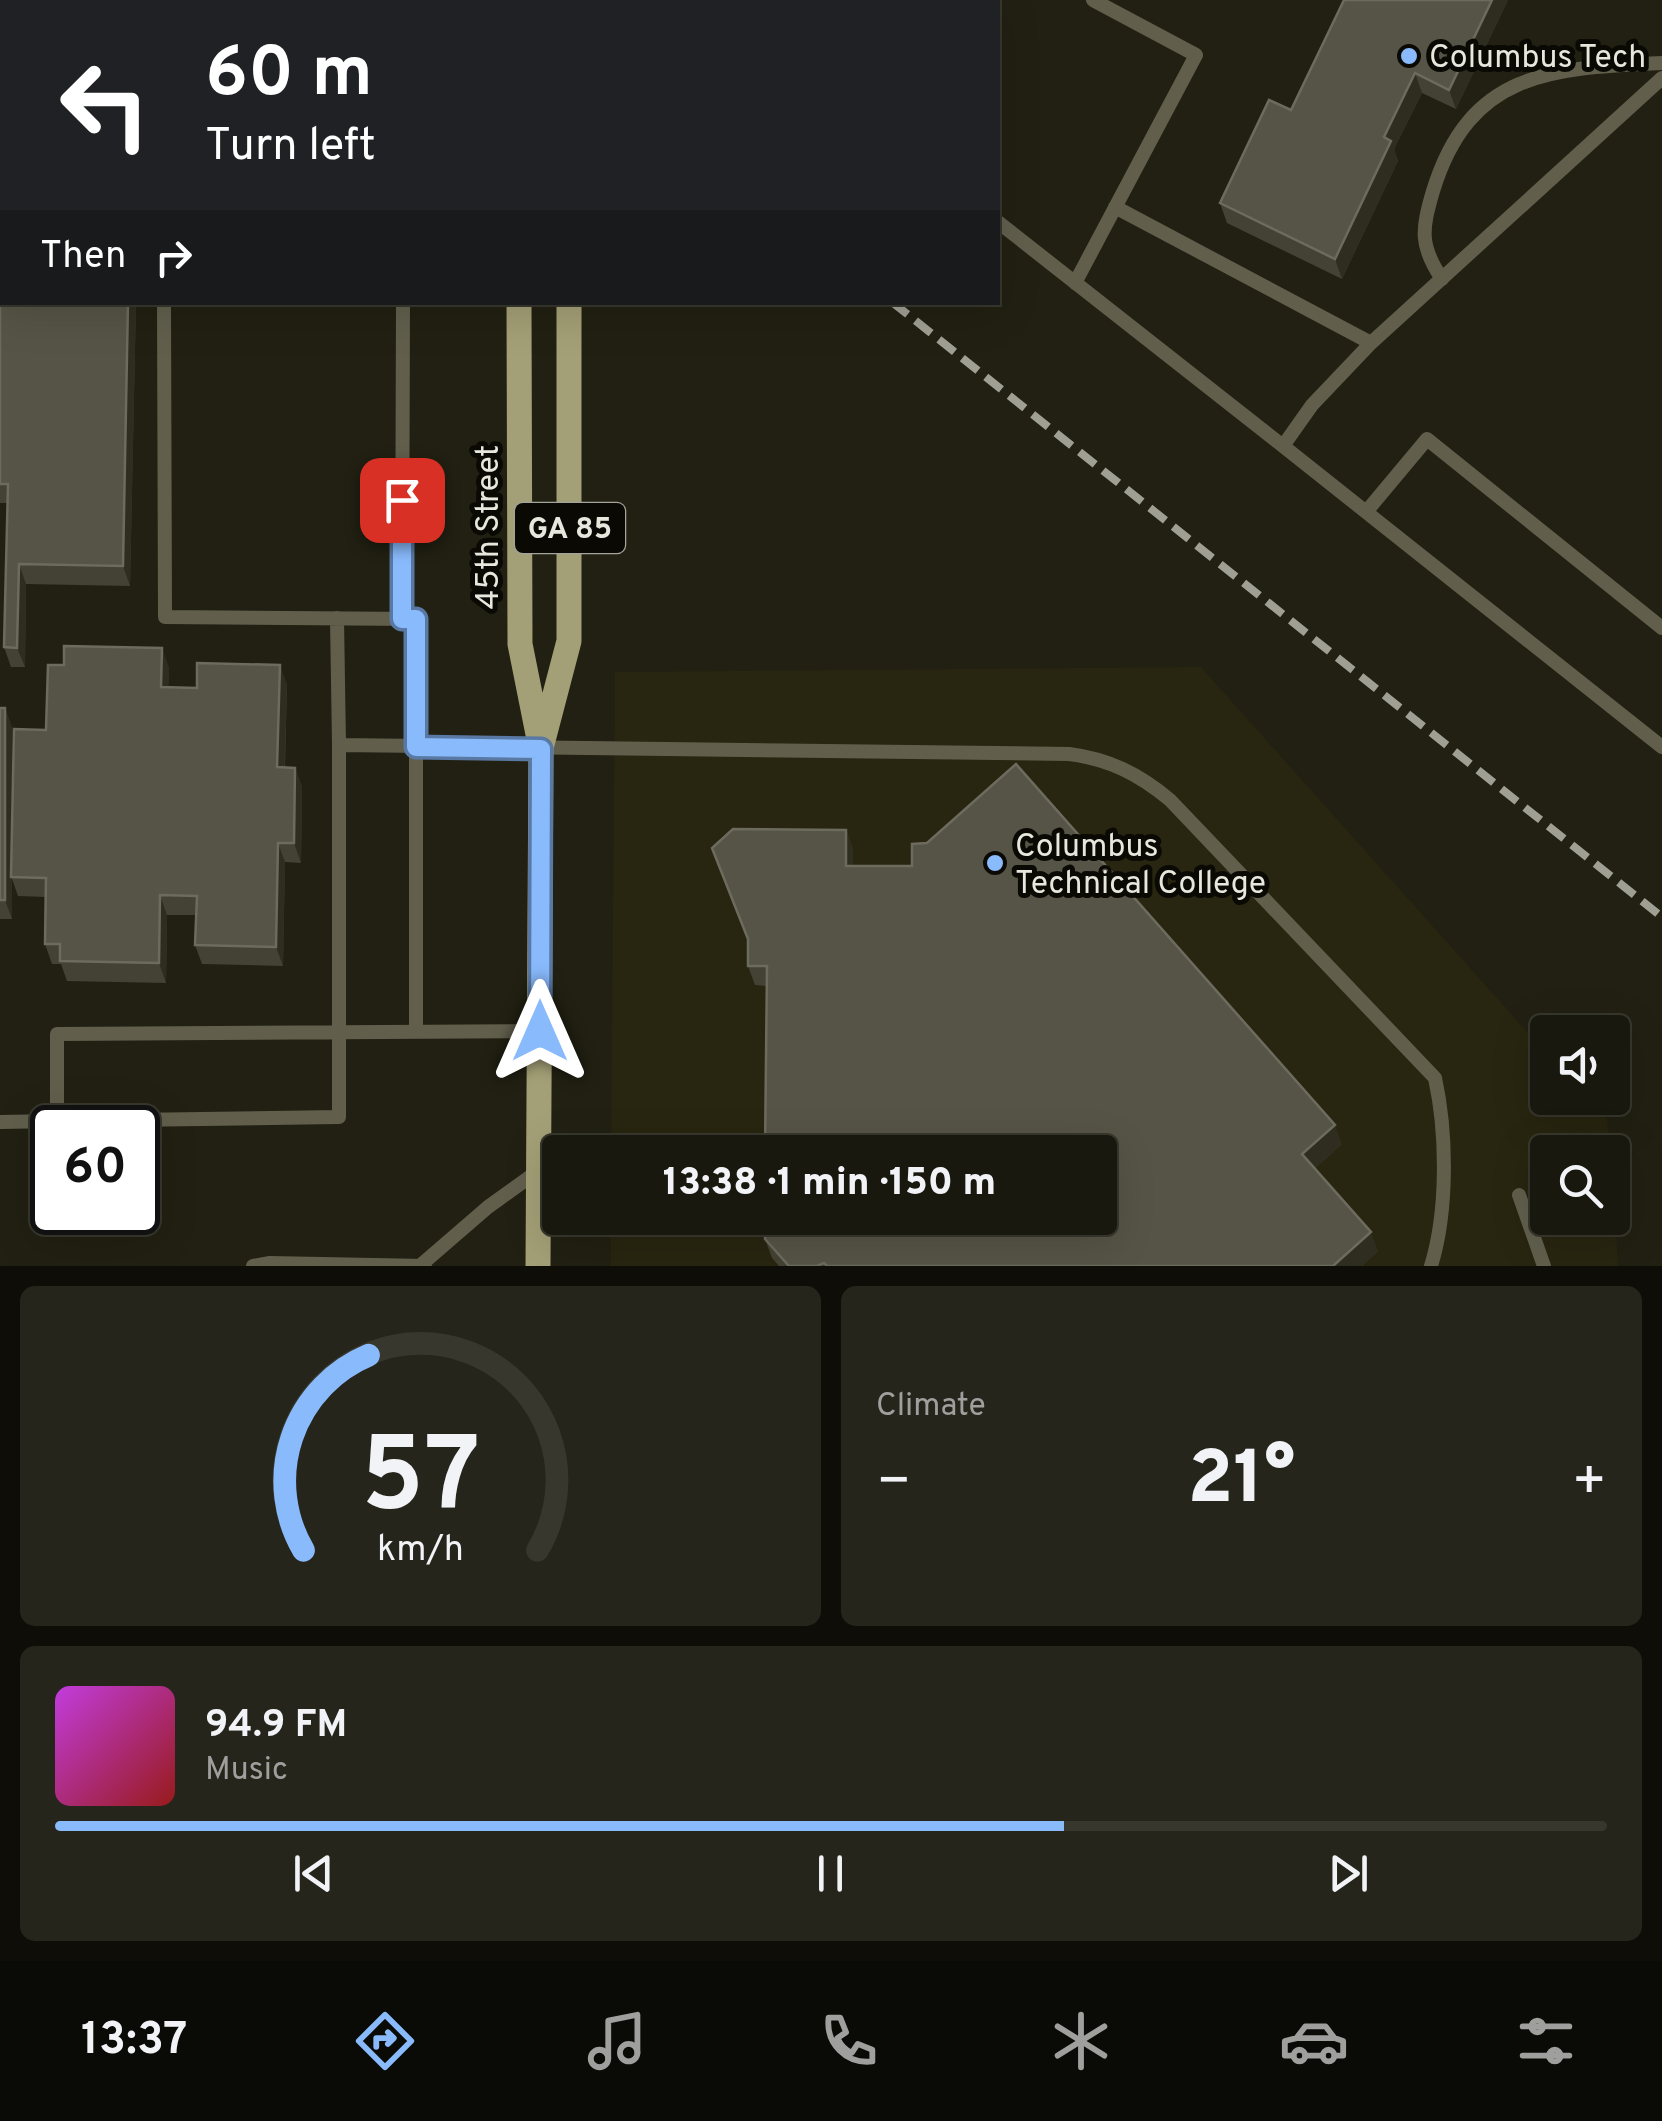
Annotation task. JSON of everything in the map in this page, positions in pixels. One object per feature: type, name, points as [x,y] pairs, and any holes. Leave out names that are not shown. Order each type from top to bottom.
[{"type":"main road","name":"45th Street","points":[[519,305],[520,644],[541,749],[538,1266]]},
{"type":"main road","name":"45th Street","points":[[541,749],[569,641],[569,305]]},
{"type":"lane","points":[[1075,283],[1196,55],[1094,0]]},
{"type":"lane","points":[[1442,278],[1428,258],[1422,232],[1426,214],[1452,142],[1480,107],[1507,89],[1540,76],[1590,66],[1662,63]]},
{"type":"lane","points":[[1283,446],[1312,405],[1370,343],[1662,78]]},
{"type":"lane","points":[[1115,208],[1370,343]]},
{"type":"lane","points":[[1000,224],[1662,747]]},
{"type":"lane","points":[[164,305],[165,616],[416,619],[416,1032]]},
{"type":"lane","points":[[402,619],[403,305]]},
{"type":"lane","points":[[1366,512],[1427,439],[1662,628]]},
{"type":"lane","points":[[160,1120],[339,1117],[336,618]]},
{"type":"lane","points":[[339,745],[1069,754],[1106,760],[1152,784],[1435,1078],[1443,1116],[1443,1157],[1431,1266]]},
{"type":"lane","points":[[58,1105],[58,1034],[540,1031]]},
{"type":"lane","points":[[0,1122],[30,1121]]},
{"type":"lane","points":[[252,1266],[423,1265],[488,1206],[539,1170]]},
{"type":"lane","points":[[1520,1195],[1544,1266]]},
{"type":"shaded area","name":"Columbus Technical College","points":[[1201,667],[1530,1035],[1530,1115],[1602,1115],[1607,1120],[1608,1135],[1530,1135],[1530,1235],[1616,1235],[1618,1266],[611,1266],[611,1235],[1117,1235],[1117,1135],[611,1135],[615,672]]},
{"type":"building","points":[[1344,0],[1492,0],[1449,90],[1415,73],[1384,137],[1391,141],[1335,259],[1220,203],[1269,100],[1291,110]]},
{"type":"building","points":[[0,305],[128,305],[123,566],[19,564],[17,648],[4,647],[8,484],[0,484]]},
{"type":"building","points":[[64,646],[162,648],[161,687],[197,688],[197,663],[280,665],[277,767],[295,768],[294,843],[278,843],[276,947],[195,945],[197,896],[160,895],[159,963],[60,961],[60,944],[45,944],[46,878],[11,877],[14,729],[46,730],[48,665],[64,665]]},
{"type":"building","points":[[0,708],[5,708],[5,900],[0,900]]},
{"type":"building","points":[[1016,764],[1335,1125],[1302,1154],[1371,1232],[1333,1266],[789,1266],[765,1235],[1117,1235],[1117,1135],[765,1135],[767,966],[748,966],[748,939],[712,848],[733,829],[846,830],[846,866],[912,866],[912,844],[927,843]]},
{"type":"railway","points":[[896,305],[1662,917]]},
{"type":"place","name":"Columbus Tech","points":[[1409,56]]},
{"type":"place","name":"Columbus Technical College","points":[[995,863]]},
{"type":"route","points":[[402,500],[402,619],[416,619],[416,747],[541,749],[540,1031]]}]
